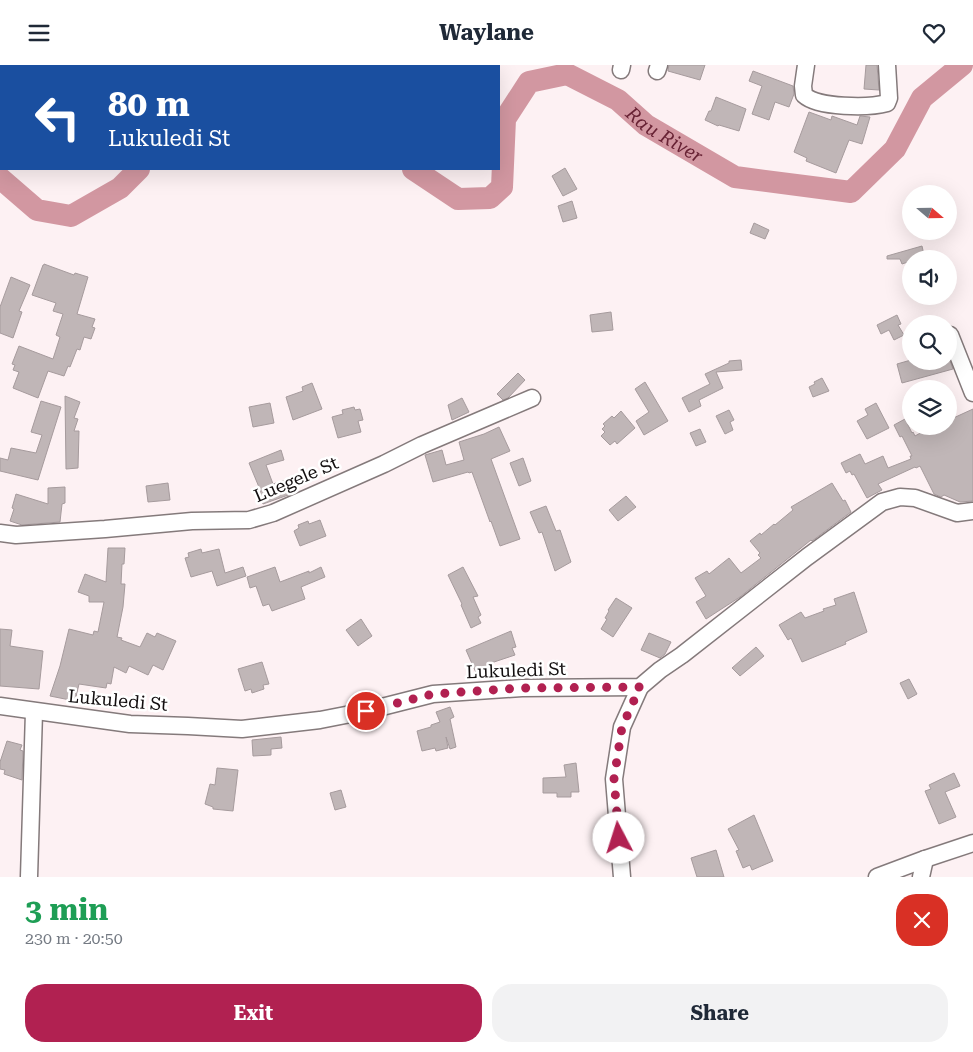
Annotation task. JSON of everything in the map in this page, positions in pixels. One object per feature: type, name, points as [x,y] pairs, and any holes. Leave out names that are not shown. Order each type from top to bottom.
[{"type":"street","points":[[806,65],[803,86],[804,95],[808,99],[856,106],[887,103],[887,65]]},
{"type":"street","points":[[957,353],[973,393]]},
{"type":"street","name":"Luegele St","points":[[0,533],[16,535],[192,521],[249,520],[274,513],[422,445],[532,398]]},
{"type":"street","points":[[622,877],[614,779],[622,727],[640,687],[806,557],[882,502],[900,497],[914,498],[957,513],[973,511]]},
{"type":"street","name":"Lukuledi St","points":[[0,706],[130,724],[242,729],[320,720],[366,711],[433,694],[522,688],[640,687]]},
{"type":"street","points":[[29,877],[34,711]]},
{"type":"street","points":[[877,877],[973,843]]},
{"type":"street","points":[[921,877],[925,859]]},
{"type":"building","points":[[669,65],[705,65],[700,80],[668,71]]},
{"type":"building","points":[[866,65],[877,65],[879,90],[864,89]]},
{"type":"building","points":[[753,71],[793,86],[794,94],[789,107],[775,102],[769,120],[752,114],[762,86],[749,81]]},
{"type":"building","points":[[716,97],[746,109],[739,131],[718,126],[705,120],[709,111],[711,111]]},
{"type":"building","points":[[809,112],[831,120],[832,116],[857,125],[860,116],[870,117],[862,144],[849,140],[836,173],[806,161],[807,158],[794,152]]},
{"type":"building","points":[[565,168],[577,189],[563,196],[552,176]]},
{"type":"building","points":[[572,201],[577,218],[563,222],[558,206]]},
{"type":"building","points":[[754,223],[769,230],[765,239],[750,233]]},
{"type":"building","points":[[922,246],[923,250],[908,250]]},
{"type":"building","points":[[902,252],[902,264],[900,259],[887,259],[887,256]]},
{"type":"building","points":[[44,264],[74,275],[75,273],[88,277],[77,314],[95,319],[92,327],[95,328],[91,339],[84,337],[80,350],[77,349],[70,367],[68,366],[64,376],[48,371],[38,398],[13,388],[19,372],[13,370],[15,365],[12,364],[19,346],[53,359],[60,337],[56,335],[63,314],[53,311],[56,303],[32,295]]},
{"type":"building","points":[[11,277],[30,285],[19,311],[22,312],[13,338],[0,333],[0,307]]},
{"type":"building","points":[[611,312],[613,330],[592,332],[590,315]]},
{"type":"building","points":[[897,315],[901,324],[898,325],[902,336],[894,340],[889,330],[881,334],[877,325]]},
{"type":"building","points":[[741,360],[742,370],[716,372],[723,388],[699,400],[701,406],[689,412],[682,398],[710,384],[705,374],[729,363],[729,361]]},
{"type":"building","points":[[902,363],[902,370],[949,370],[913,380],[902,380],[902,383],[897,364]]},
{"type":"building","points":[[518,373],[525,380],[508,398],[503,400],[497,394]]},
{"type":"building","points":[[822,378],[829,391],[813,397],[809,387]]},
{"type":"building","points":[[645,382],[668,421],[644,435],[636,421],[649,412],[635,389]]},
{"type":"building","points":[[312,383],[322,409],[293,420],[286,397],[303,391],[302,387]]},
{"type":"building","points":[[65,396],[80,402],[74,418],[78,419],[74,431],[79,431],[78,468],[66,469]]},
{"type":"building","points":[[462,398],[469,412],[452,420],[448,405]]},
{"type":"building","points":[[41,401],[61,407],[38,480],[0,471],[0,458],[8,460],[11,448],[36,453],[42,435],[31,432]]},
{"type":"building","points":[[270,403],[274,423],[253,427],[249,407]]},
{"type":"building","points":[[876,403],[889,428],[867,439],[857,421],[868,415],[865,409]]},
{"type":"building","points":[[354,407],[355,410],[360,409],[363,420],[358,421],[361,432],[338,438],[332,417],[343,414],[342,410]]},
{"type":"building","points":[[973,409],[973,501],[960,502],[944,495],[941,497],[934,494],[920,466],[878,484],[882,490],[867,498],[854,474],[852,475],[850,471],[846,473],[841,463],[860,454],[865,464],[883,456],[888,468],[911,459],[910,456],[912,456],[902,436],[900,437],[894,425],[902,421],[902,435],[957,435],[957,416]]},
{"type":"building","points":[[729,410],[734,420],[730,422],[733,430],[725,434],[716,416]]},
{"type":"building","points":[[621,411],[635,428],[617,444],[615,441],[610,445],[601,436],[605,432],[602,429],[605,426],[603,424],[612,416],[614,418]]},
{"type":"building","points":[[499,427],[510,451],[491,459],[520,539],[500,546],[472,472],[433,482],[425,455],[442,450],[446,465],[464,460],[459,442]]},
{"type":"building","points":[[700,429],[706,442],[696,446],[690,433]]},
{"type":"building","points":[[281,450],[284,460],[266,465],[273,484],[286,480],[291,494],[263,504],[259,493],[261,492],[249,463]]},
{"type":"building","points":[[523,458],[531,481],[519,486],[510,463]]},
{"type":"building","points":[[168,483],[170,500],[148,502],[146,486]]},
{"type":"building","points":[[832,483],[843,501],[845,500],[851,512],[811,540],[740,597],[706,619],[696,602],[706,596],[695,578],[707,571],[709,574],[729,558],[741,573],[761,558],[758,555],[760,553],[750,541],[775,525],[793,510],[791,507]]},
{"type":"building","points":[[65,487],[65,503],[62,504],[60,522],[22,525],[10,521],[16,494],[48,504],[48,488]]},
{"type":"building","points":[[626,496],[636,507],[618,521],[609,510]]},
{"type":"building","points":[[546,506],[556,531],[560,530],[571,562],[555,571],[542,532],[539,533],[530,512]]},
{"type":"building","points":[[320,520],[326,536],[300,546],[294,531],[299,528],[298,525],[308,521],[309,524]]},
{"type":"building","points":[[108,548],[125,548],[121,584],[125,584],[123,607],[117,637],[140,647],[147,633],[155,637],[157,633],[176,641],[163,670],[153,665],[148,675],[129,666],[126,673],[114,667],[111,684],[107,683],[106,688],[79,684],[75,701],[50,696],[69,629],[93,635],[94,631],[98,632],[104,602],[89,602],[89,596],[78,592],[85,574],[106,582]]},
{"type":"building","points":[[201,549],[202,553],[219,549],[225,573],[243,567],[246,576],[217,586],[212,571],[191,577],[185,558],[189,557],[188,553]]},
{"type":"building","points":[[275,567],[280,582],[309,571],[309,573],[321,567],[325,577],[301,587],[305,599],[272,611],[269,604],[263,606],[256,586],[250,588],[247,577]]},
{"type":"building","points":[[463,567],[478,596],[473,597],[481,615],[478,617],[481,623],[471,628],[448,575]]},
{"type":"building","points":[[854,592],[867,632],[845,642],[846,644],[802,662],[791,638],[788,640],[779,625],[801,612],[805,618],[824,611],[823,609],[836,605],[834,599]]},
{"type":"building","points":[[616,598],[632,608],[613,637],[601,629],[607,619],[605,618],[608,610]]},
{"type":"building","points":[[361,619],[372,636],[358,646],[346,630]]},
{"type":"building","points":[[0,629],[12,630],[10,646],[43,651],[39,689],[0,686]]},
{"type":"building","points":[[511,631],[516,647],[512,648],[515,655],[491,663],[493,668],[477,675],[466,650]]},
{"type":"building","points":[[649,633],[671,642],[665,654],[660,658],[641,650]]},
{"type":"building","points":[[756,647],[764,656],[740,676],[732,668]]},
{"type":"building","points":[[262,662],[269,684],[263,685],[264,689],[252,693],[251,689],[245,691],[238,669]]},
{"type":"building","points":[[909,679],[917,694],[908,699],[900,683]]},
{"type":"building","points":[[450,707],[454,717],[450,719],[456,747],[450,749],[446,737],[448,748],[436,751],[435,748],[422,751],[417,731],[440,722],[436,712]]},
{"type":"building","points":[[281,737],[282,748],[271,749],[271,755],[253,756],[252,740]]},
{"type":"building","points":[[7,741],[22,745],[20,750],[23,751],[22,780],[4,774],[5,770],[0,769],[0,762]]},
{"type":"building","points":[[576,763],[579,792],[571,792],[571,797],[557,797],[557,793],[543,793],[543,778],[566,777],[564,765]]},
{"type":"building","points":[[217,768],[238,770],[233,811],[213,809],[213,807],[205,804],[210,784],[215,785]]},
{"type":"building","points":[[954,773],[960,786],[945,792],[956,817],[939,824],[925,791],[931,789],[929,785]]},
{"type":"building","points":[[341,790],[346,807],[335,810],[330,793]]},
{"type":"building","points":[[754,815],[773,861],[752,870],[750,865],[743,868],[736,851],[739,850],[728,829]]},
{"type":"building","points":[[716,850],[724,877],[697,877],[691,858]]},
{"type":"waterway","name":"Rau River","points":[[414,170],[458,199],[490,198],[502,187],[505,119],[529,82],[567,74],[618,100],[646,125],[735,177],[851,192],[895,149],[922,98],[962,65]]},
{"type":"waterway","name":"Rau River","points":[[0,178],[37,210],[71,216],[120,188],[138,170]]},
{"type":"route","points":[[366,711],[433,694],[522,688],[640,687],[622,727],[614,779],[619,838]]}]
